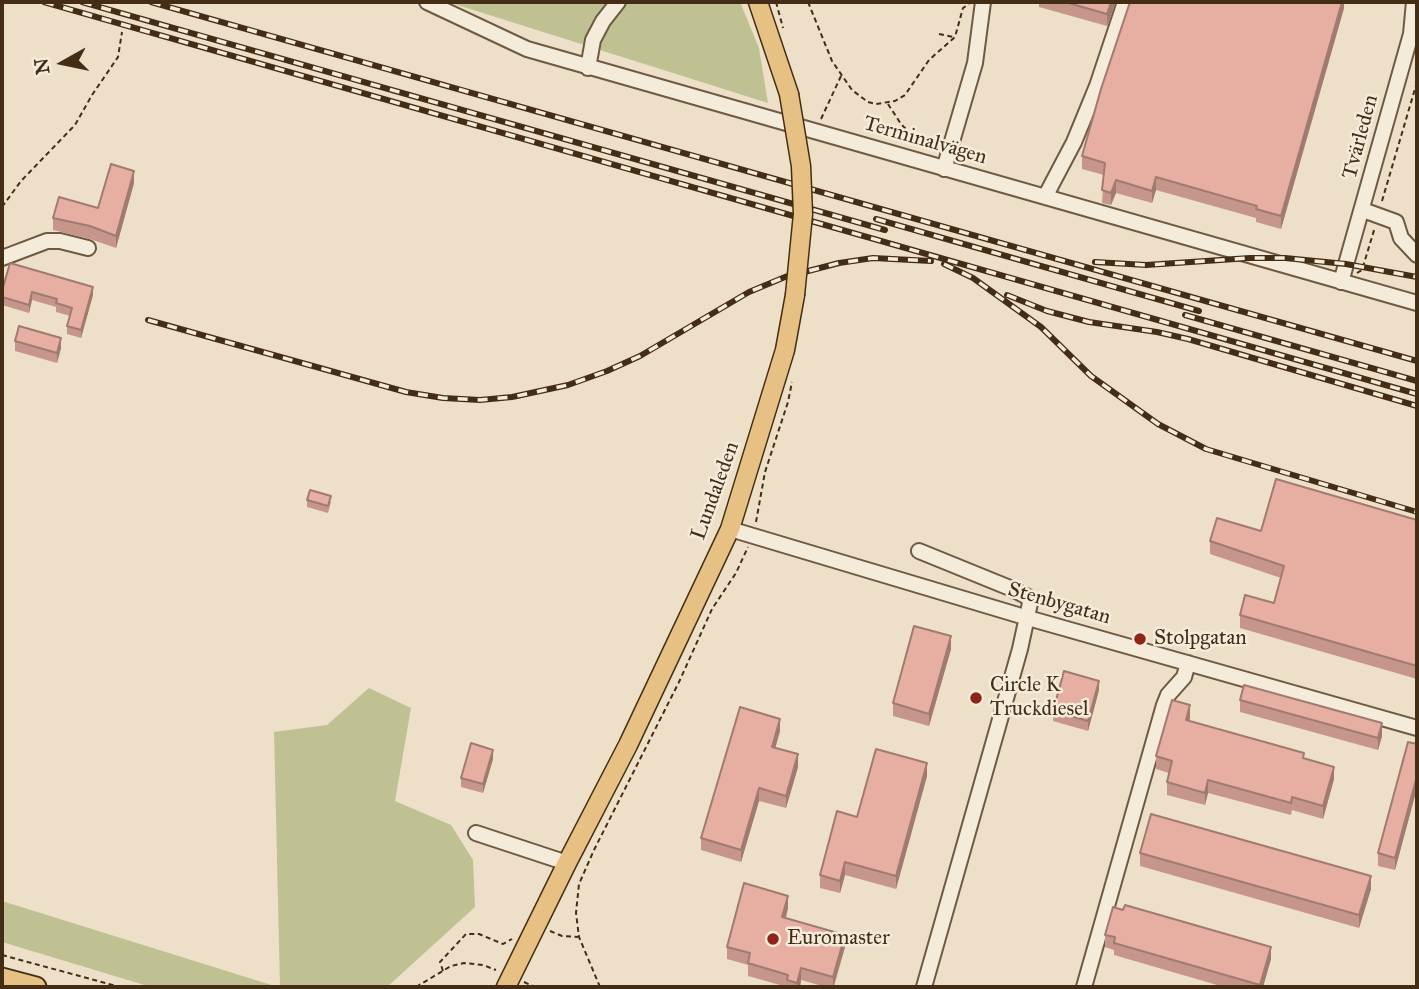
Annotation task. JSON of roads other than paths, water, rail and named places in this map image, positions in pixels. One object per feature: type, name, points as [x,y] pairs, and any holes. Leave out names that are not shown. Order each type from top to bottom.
[{"type":"highway","points":[[2,978],[36,987]]},
{"type":"main road","name":"Lundaleden","points":[[511,982],[518,961],[635,733],[730,529],[785,350],[800,263],[802,190],[789,94],[758,2]]},
{"type":"street","name":"Terminalvägen","points":[[427,2],[527,49],[588,68],[1417,303]]},
{"type":"street","points":[[588,68],[593,40],[618,2]]},
{"type":"street","points":[[944,169],[975,63],[980,2]]},
{"type":"street","points":[[1045,197],[1074,142],[1125,2]]},
{"type":"street","name":"Tvärleden","points":[[1341,282],[1414,33],[1414,2]]},
{"type":"street","points":[[1363,210],[1396,222],[1401,238],[1417,255]]},
{"type":"street","points":[[2,258],[47,241],[60,241],[89,248]]},
{"type":"street","name":"Stenbygatan","points":[[730,529],[1028,618],[1417,728]]},
{"type":"street","points":[[919,551],[1028,597],[1030,603],[924,987]]},
{"type":"street","points":[[1084,987],[1164,705],[1168,695],[1184,677],[1188,663]]},
{"type":"street","points":[[476,833],[567,863]]},
{"type":"railway","points":[[44,2],[1417,394]]},
{"type":"railway","points":[[82,2],[885,230]]},
{"type":"railway","points":[[151,2],[1417,361]]},
{"type":"railway","points":[[876,219],[1199,311]]},
{"type":"railway","points":[[148,320],[406,392],[480,400],[512,397],[568,385],[607,371],[640,356],[749,292],[785,277],[839,263],[873,258],[931,261]]},
{"type":"railway","points":[[1095,262],[1146,265],[1285,258],[1346,264],[1417,277]]},
{"type":"railway","points":[[944,264],[973,278],[1041,327],[1091,376],[1158,424],[1206,449],[1417,512]]},
{"type":"railway","points":[[1007,295],[1047,311],[1089,322],[1188,339],[1417,406]]},
{"type":"railway","points":[[1185,315],[1417,381]]},
{"type":"place","name":"Stolpgatan","points":[[1140,639]]},
{"type":"place","name":"Circle K Truckdiesel","points":[[976,698]]},
{"type":"place","name":"Euromaster","points":[[773,939]]}]
